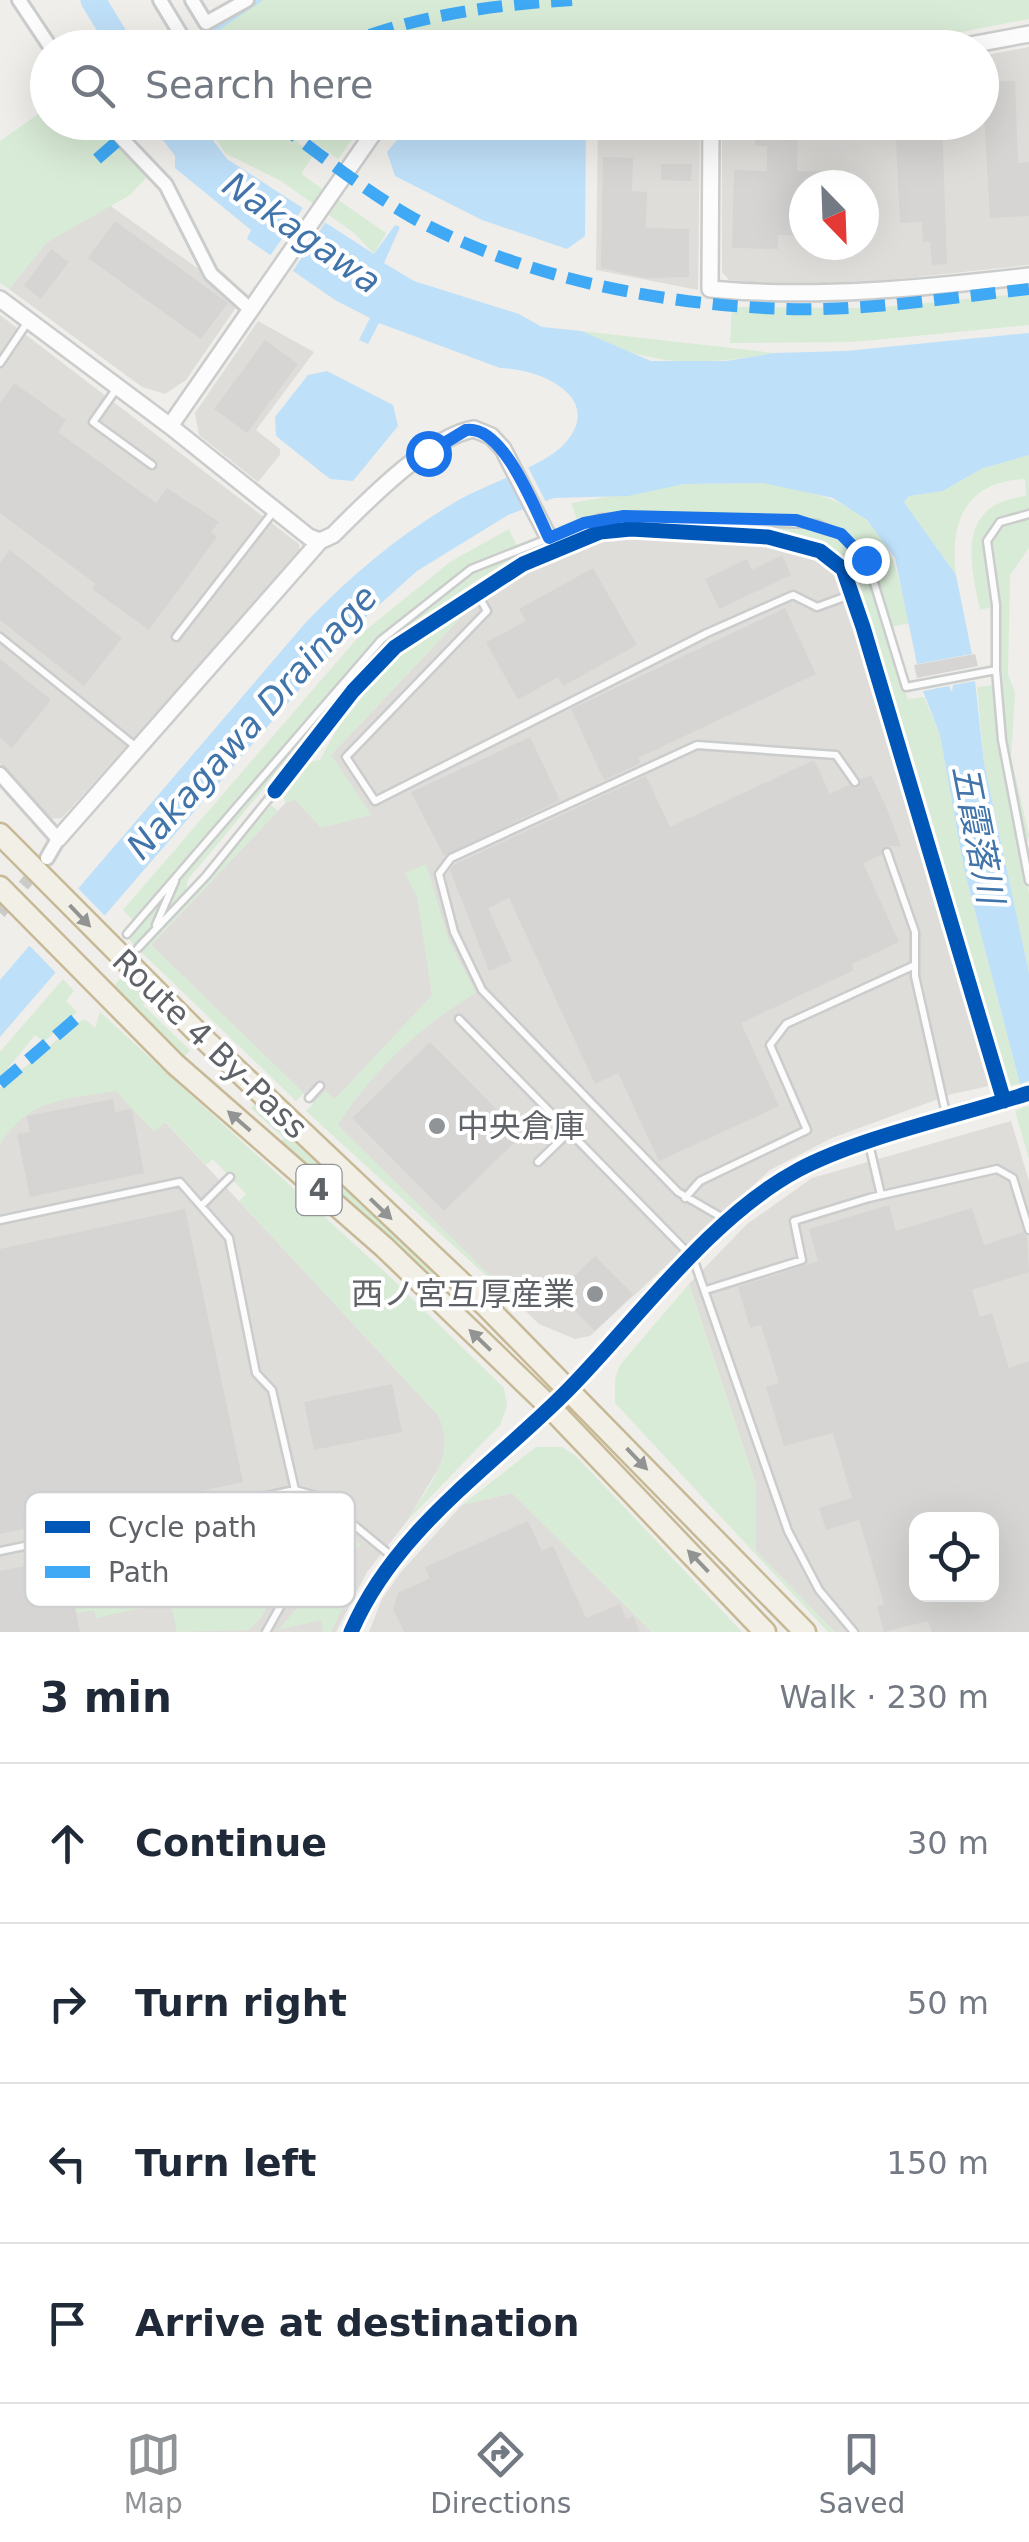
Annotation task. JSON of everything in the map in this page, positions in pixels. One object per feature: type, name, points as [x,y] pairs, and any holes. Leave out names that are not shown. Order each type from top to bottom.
[{"type":"highway","name":"Route 4 By-Pass","points":[[0,834],[50,885],[118,940],[569,1389],[806,1632]]},
{"type":"highway","name":"Route 4 By-Pass","points":[[0,888],[176,1064],[384,1247],[550,1408],[765,1632]]},
{"type":"street","points":[[19,0],[40,30]]},
{"type":"street","points":[[160,0],[178,30]]},
{"type":"street","points":[[172,0],[172,20]]},
{"type":"street","points":[[192,0],[206,23],[246,0]]},
{"type":"street","points":[[999,40],[1029,34]]},
{"type":"street","points":[[126,140],[166,186],[211,274],[251,310]]},
{"type":"street","points":[[170,426],[368,140]]},
{"type":"street","points":[[711,140],[710,289],[781,296],[886,292],[1029,276]]},
{"type":"street","points":[[0,300],[320,541]]},
{"type":"street","points":[[48,858],[58,840],[320,541],[333,536],[397,477],[454,435],[474,428],[503,449],[550,540]]},
{"type":"street","points":[[275,791],[381,660],[478,595],[550,540],[631,528],[790,540],[833,559],[842,568],[1017,1097],[798,1170],[730,1222],[569,1389],[472,1477],[395,1559],[371,1591],[351,1632]]},
{"type":"street","points":[[0,774],[58,840]]},
{"type":"lane","points":[[0,363],[30,319]]},
{"type":"lane","points":[[118,386],[93,422],[152,465]]},
{"type":"lane","points":[[176,637],[275,510]]},
{"type":"lane","points":[[1029,514],[1000,522],[987,541],[996,605],[1002,740],[1029,881]]},
{"type":"lane","points":[[118,940],[396,627],[471,570],[584,523],[624,516],[817,524],[841,534],[866,560],[906,687],[996,670]]},
{"type":"lane","points":[[478,595],[487,611],[346,757],[375,801],[707,633],[793,595],[817,607],[851,595]]},
{"type":"lane","points":[[0,637],[140,750]]},
{"type":"lane","points":[[730,1222],[685,1198],[482,990],[454,932],[439,874],[451,858],[697,745],[836,755],[854,782]]},
{"type":"lane","points":[[138,948],[206,876],[275,791]]},
{"type":"lane","points":[[887,852],[915,932],[915,965],[948,1119]]},
{"type":"lane","points":[[154,931],[177,875]]},
{"type":"lane","points":[[685,1198],[700,1181],[807,1130],[770,1046],[786,1024],[915,965]]},
{"type":"lane","points":[[459,1018],[693,1258],[788,1531],[819,1590],[854,1632]]},
{"type":"lane","points":[[309,1098],[320,1086]]},
{"type":"lane","points":[[538,1162],[570,1132]]},
{"type":"lane","points":[[869,1144],[881,1195]]},
{"type":"lane","points":[[706,1290],[802,1260],[794,1221],[881,1195],[1003,1169],[1013,1178],[1029,1230]]},
{"type":"lane","points":[[201,1206],[230,1177]]},
{"type":"lane","points":[[0,1220],[180,1182],[228,1238],[256,1372],[272,1390],[294,1490]]},
{"type":"lane","points":[[285,1492],[301,1492]]},
{"type":"lane","points":[[355,1526],[395,1559]]},
{"type":"lane","points":[[0,1551],[25,1546]]},
{"type":"lane","points":[[266,1632],[281,1607]]},
{"type":"shaded area","points":[[1029,47],[1029,265],[887,280],[783,285],[729,280],[722,272],[722,140],[999,140],[999,53]]},
{"type":"shaded area","points":[[598,140],[700,140],[698,290],[596,270]]},
{"type":"shaded area","points":[[108,204],[207,275],[237,306],[186,380],[165,394],[142,387],[9,289],[46,243]]},
{"type":"shaded area","points":[[0,315],[299,544],[300,554],[62,818],[50,819],[0,763]]},
{"type":"shaded area","points":[[258,321],[314,352],[256,430],[280,449],[280,455],[258,482],[199,435],[195,413]]},
{"type":"shaded area","points":[[620,536],[771,544],[819,557],[836,569],[980,1038],[989,1086],[952,1094],[832,1138],[770,1170],[590,1336],[575,1339],[539,1324],[151,945],[467,611],[528,570],[588,542]]},
{"type":"shaded area","points":[[77,1027],[438,1415],[447,1435],[446,1456],[355,1595],[355,1492],[25,1492],[25,1607],[349,1607],[336,1632],[0,1632],[0,1119]]},
{"type":"shaded area","points":[[1011,1121],[1029,1181],[1029,1632],[835,1632],[756,1551],[756,1485],[689,1284],[747,1224],[812,1178]]},
{"type":"shaded area","points":[[512,1493],[652,1632],[369,1632],[382,1599],[401,1572],[462,1505]]},
{"type":"green space","points":[[252,0],[1029,0],[1029,19],[972,30],[200,30]]},
{"type":"green space","points":[[30,120],[30,140],[115,140],[149,175],[130,195],[46,243],[9,289],[0,283],[0,141]]},
{"type":"green space","points":[[217,140],[294,140],[314,154],[301,174],[386,233],[374,254],[354,233],[281,181],[225,153]]},
{"type":"green space","points":[[311,140],[352,140],[338,159]]},
{"type":"green space","points":[[1029,293],[1029,325],[854,342],[730,343],[732,307],[875,308]]},
{"type":"green space","points":[[581,331],[774,353],[675,361],[630,352]]},
{"type":"green space","points":[[1029,455],[1029,548],[1010,575],[1008,674],[1015,693],[1011,757],[1029,835],[1026,847],[1004,732],[1000,605],[980,610],[972,554],[978,522],[988,510],[1004,501],[1026,496],[1025,479],[988,487],[966,508],[956,538],[956,575],[904,502],[909,496],[943,491],[981,469]]},
{"type":"green space","points":[[763,483],[826,498],[849,508],[882,538],[893,560],[909,623],[883,629],[908,699],[924,697],[940,735],[964,869],[1020,1084],[1006,1086],[933,824],[872,625],[855,578],[840,555],[820,542],[750,527],[624,525],[565,535],[558,527],[577,519],[571,503],[684,484]]},
{"type":"green space","points":[[509,529],[516,545],[538,537],[537,548],[485,576],[389,650],[305,740],[188,879],[186,893],[136,946],[121,933],[133,920],[123,910],[361,634],[450,562]]},
{"type":"green space","points":[[467,611],[331,755],[371,815],[321,828],[295,800],[285,803],[282,790],[304,763],[320,760],[351,708],[380,672],[416,642]]},
{"type":"green space","points":[[994,685],[1002,756],[1029,894],[1029,973],[984,763],[977,687]]},
{"type":"green space","points":[[271,805],[278,811],[151,945],[304,1093],[296,1101],[139,950],[215,872]]},
{"type":"green space","points":[[426,864],[449,941],[476,993],[400,1051],[366,1086],[338,1125],[539,1324],[306,1111],[325,1091],[335,1099],[432,995],[417,897],[405,873]]},
{"type":"green space","points":[[123,975],[148,998],[143,1005],[190,1050],[184,1057],[113,987]]},
{"type":"green space","points":[[63,979],[74,991],[66,1001],[77,1012],[44,1042],[35,1035],[0,1078],[0,1052]]},
{"type":"green space","points":[[100,1012],[387,1274],[504,1388],[507,1406],[500,1425],[407,1521],[442,1457],[443,1430],[438,1415],[239,1201],[246,1194],[213,1159],[206,1165],[166,1122],[154,1132],[116,1091],[65,1099],[36,1109],[11,1129],[0,1145],[0,1088],[77,1023],[85,1019],[95,1028]]},
{"type":"green space","points":[[258,1100],[444,1282],[440,1286],[279,1145],[284,1138],[251,1108]]},
{"type":"green space","points":[[1029,1108],[1029,1159],[1015,1111]]},
{"type":"green space","points":[[689,1284],[756,1485],[756,1551],[835,1632],[828,1632],[615,1403],[615,1379],[620,1365]]},
{"type":"green space","points":[[536,1447],[562,1447],[576,1456],[742,1632],[652,1632],[512,1493],[462,1505]]},
{"type":"green space","points":[[76,1607],[146,1607],[96,1618],[94,1610],[77,1613]]},
{"type":"green space","points":[[167,1607],[266,1607],[248,1630],[177,1632],[172,1609]]},
{"type":"green space","points":[[298,1607],[343,1607],[331,1632],[323,1632],[321,1620],[278,1630]]},
{"type":"water","points":[[163,140],[213,140],[227,159],[374,254],[395,225],[400,227],[384,263],[414,281],[519,314],[542,327],[581,331],[651,361],[726,361],[774,353],[846,351],[1029,333],[1029,455],[981,469],[943,491],[909,496],[904,502],[956,575],[972,654],[917,664],[895,558],[867,520],[833,498],[763,483],[684,484],[628,496],[554,498],[508,515],[417,571],[349,632],[0,1037],[0,980],[307,621],[397,541],[457,501],[545,459],[566,442],[576,426],[577,411],[572,398],[548,379],[500,368],[379,323],[368,344],[359,340],[370,318],[335,300],[247,239],[251,230],[175,168],[175,156]]},
{"type":"water","points":[[397,140],[586,140],[585,236],[567,249],[482,220],[395,176],[387,152]]},
{"type":"water","points":[[327,371],[393,405],[398,426],[353,481],[330,479],[276,436],[275,417],[308,375]]},
{"type":"water","name":"五霞落川","points":[[975,681],[984,763],[1029,973],[1029,1081],[1020,1084],[964,869],[940,735],[923,691],[949,686],[952,692],[953,685]]},
{"type":"pier","points":[[307,202],[329,217],[290,275],[268,259]]},
{"type":"pier","points":[[525,461],[548,506],[527,516],[504,471]]},
{"type":"pier","points":[[75,885],[108,919],[58,975],[26,942]]},
{"type":"building","points":[[999,81],[1015,81],[1018,163],[1029,162],[1029,216],[990,218],[985,140],[999,140]]},
{"type":"building","points":[[755,140],[798,140],[797,170],[789,170],[789,235],[778,235],[778,249],[732,248],[734,170],[767,171],[767,146],[755,146]]},
{"type":"building","points":[[896,140],[943,140],[947,264],[932,265],[930,242],[923,242],[922,222],[900,223]]},
{"type":"building","points":[[603,157],[633,158],[632,191],[647,192],[646,228],[689,229],[689,277],[646,278],[601,268]]},
{"type":"building","points":[[661,164],[692,164],[691,181],[661,180]]},
{"type":"building","points":[[115,221],[228,303],[201,339],[88,258]]},
{"type":"building","points":[[51,249],[69,262],[41,299],[24,286]]},
{"type":"building","points":[[265,340],[298,364],[247,433],[214,409]]},
{"type":"building","points":[[14,383],[66,420],[58,432],[156,503],[167,488],[219,522],[211,532],[217,537],[149,630],[92,589],[96,584],[0,513],[0,403]]},
{"type":"building","points":[[10,550],[122,638],[84,686],[0,620],[0,563]]},
{"type":"building","points":[[782,555],[791,575],[719,609],[705,579],[747,559],[752,570]]},
{"type":"building","points":[[593,568],[637,645],[563,686],[558,677],[518,700],[486,642],[526,621],[519,609]]},
{"type":"building","points":[[785,608],[816,674],[638,758],[641,763],[604,780],[571,709]]},
{"type":"building","points":[[975,654],[978,666],[917,678],[914,665]]},
{"type":"building","points":[[0,659],[51,700],[12,748],[0,738]]},
{"type":"building","points":[[530,737],[560,800],[444,856],[411,792]]},
{"type":"building","points":[[814,760],[830,794],[849,785],[858,788],[861,779],[871,775],[887,809],[901,846],[884,846],[881,855],[863,863],[899,942],[852,964],[854,970],[741,1023],[779,1106],[659,1161],[618,1073],[595,1084],[509,898],[488,908],[512,961],[489,971],[450,870],[455,864],[646,776],[670,827]]},
{"type":"building","name":"中央倉庫","points":[[430,1042],[522,1135],[444,1211],[352,1118]]},
{"type":"building","points":[[113,1099],[115,1112],[132,1109],[144,1173],[30,1197],[17,1134],[30,1132],[27,1116]]},
{"type":"building","points":[[889,1205],[896,1231],[972,1208],[984,1245],[1023,1232],[1027,1237],[1029,1272],[972,1290],[980,1317],[992,1313],[1009,1368],[1029,1361],[1029,1632],[932,1632],[928,1621],[884,1632],[877,1607],[884,1604],[859,1520],[826,1530],[819,1508],[852,1498],[833,1433],[784,1446],[766,1387],[779,1383],[761,1325],[750,1328],[738,1287],[818,1261],[809,1229]]},
{"type":"building","points":[[185,1209],[243,1482],[196,1492],[25,1492],[25,1529],[0,1534],[0,1249]]},
{"type":"building","name":"西ノ宮互厚産業","points":[[595,1256],[633,1294],[595,1331],[557,1293]]},
{"type":"building","points":[[392,1384],[402,1432],[314,1450],[304,1402]]},
{"type":"building","points":[[528,1521],[542,1551],[553,1546],[586,1618],[620,1604],[626,1619],[633,1616],[640,1632],[404,1632],[393,1609],[398,1593],[430,1578],[425,1567]]},
{"type":"building","points":[[25,1566],[25,1607],[75,1607],[80,1632],[0,1632],[0,1571]]},
{"type":"waterway","points":[[93,0],[111,30]]},
{"type":"waterway","points":[[215,30],[260,0]]},
{"type":"tunnel","points":[[0,913],[41,865]]},
{"type":"marked path","points":[[387,30],[451,14],[572,0]]},
{"type":"marked path","points":[[97,159],[119,140]]},
{"type":"marked path","points":[[300,140],[413,218],[500,257],[594,284],[691,302],[787,309],[878,306],[1029,289]]},
{"type":"marked path","points":[[0,1084],[80,1015]]},
{"type":"cycle path","points":[[275,791],[353,691],[395,647],[523,564],[600,532],[631,529],[768,537],[820,551],[843,569],[863,627],[1004,1101]]},
{"type":"cycle path","points":[[351,1632],[370,1595],[419,1530],[568,1390],[705,1242],[765,1190],[823,1158],[880,1137],[1029,1093]]},
{"type":"place","name":"中央倉庫","points":[[437,1126]]},
{"type":"place","name":"西ノ宮互厚産業","points":[[595,1294]]},
{"type":"route","points":[[428,453],[466,430],[474,428],[491,436],[503,449],[549,538],[600,518],[624,516],[796,520],[841,534],[866,560]]},
{"type":"water label","name":"Nakagawa","points":[[302,233]]},
{"type":"water label","name":"Nakagawa Drainage","points":[[252,722]]}]
